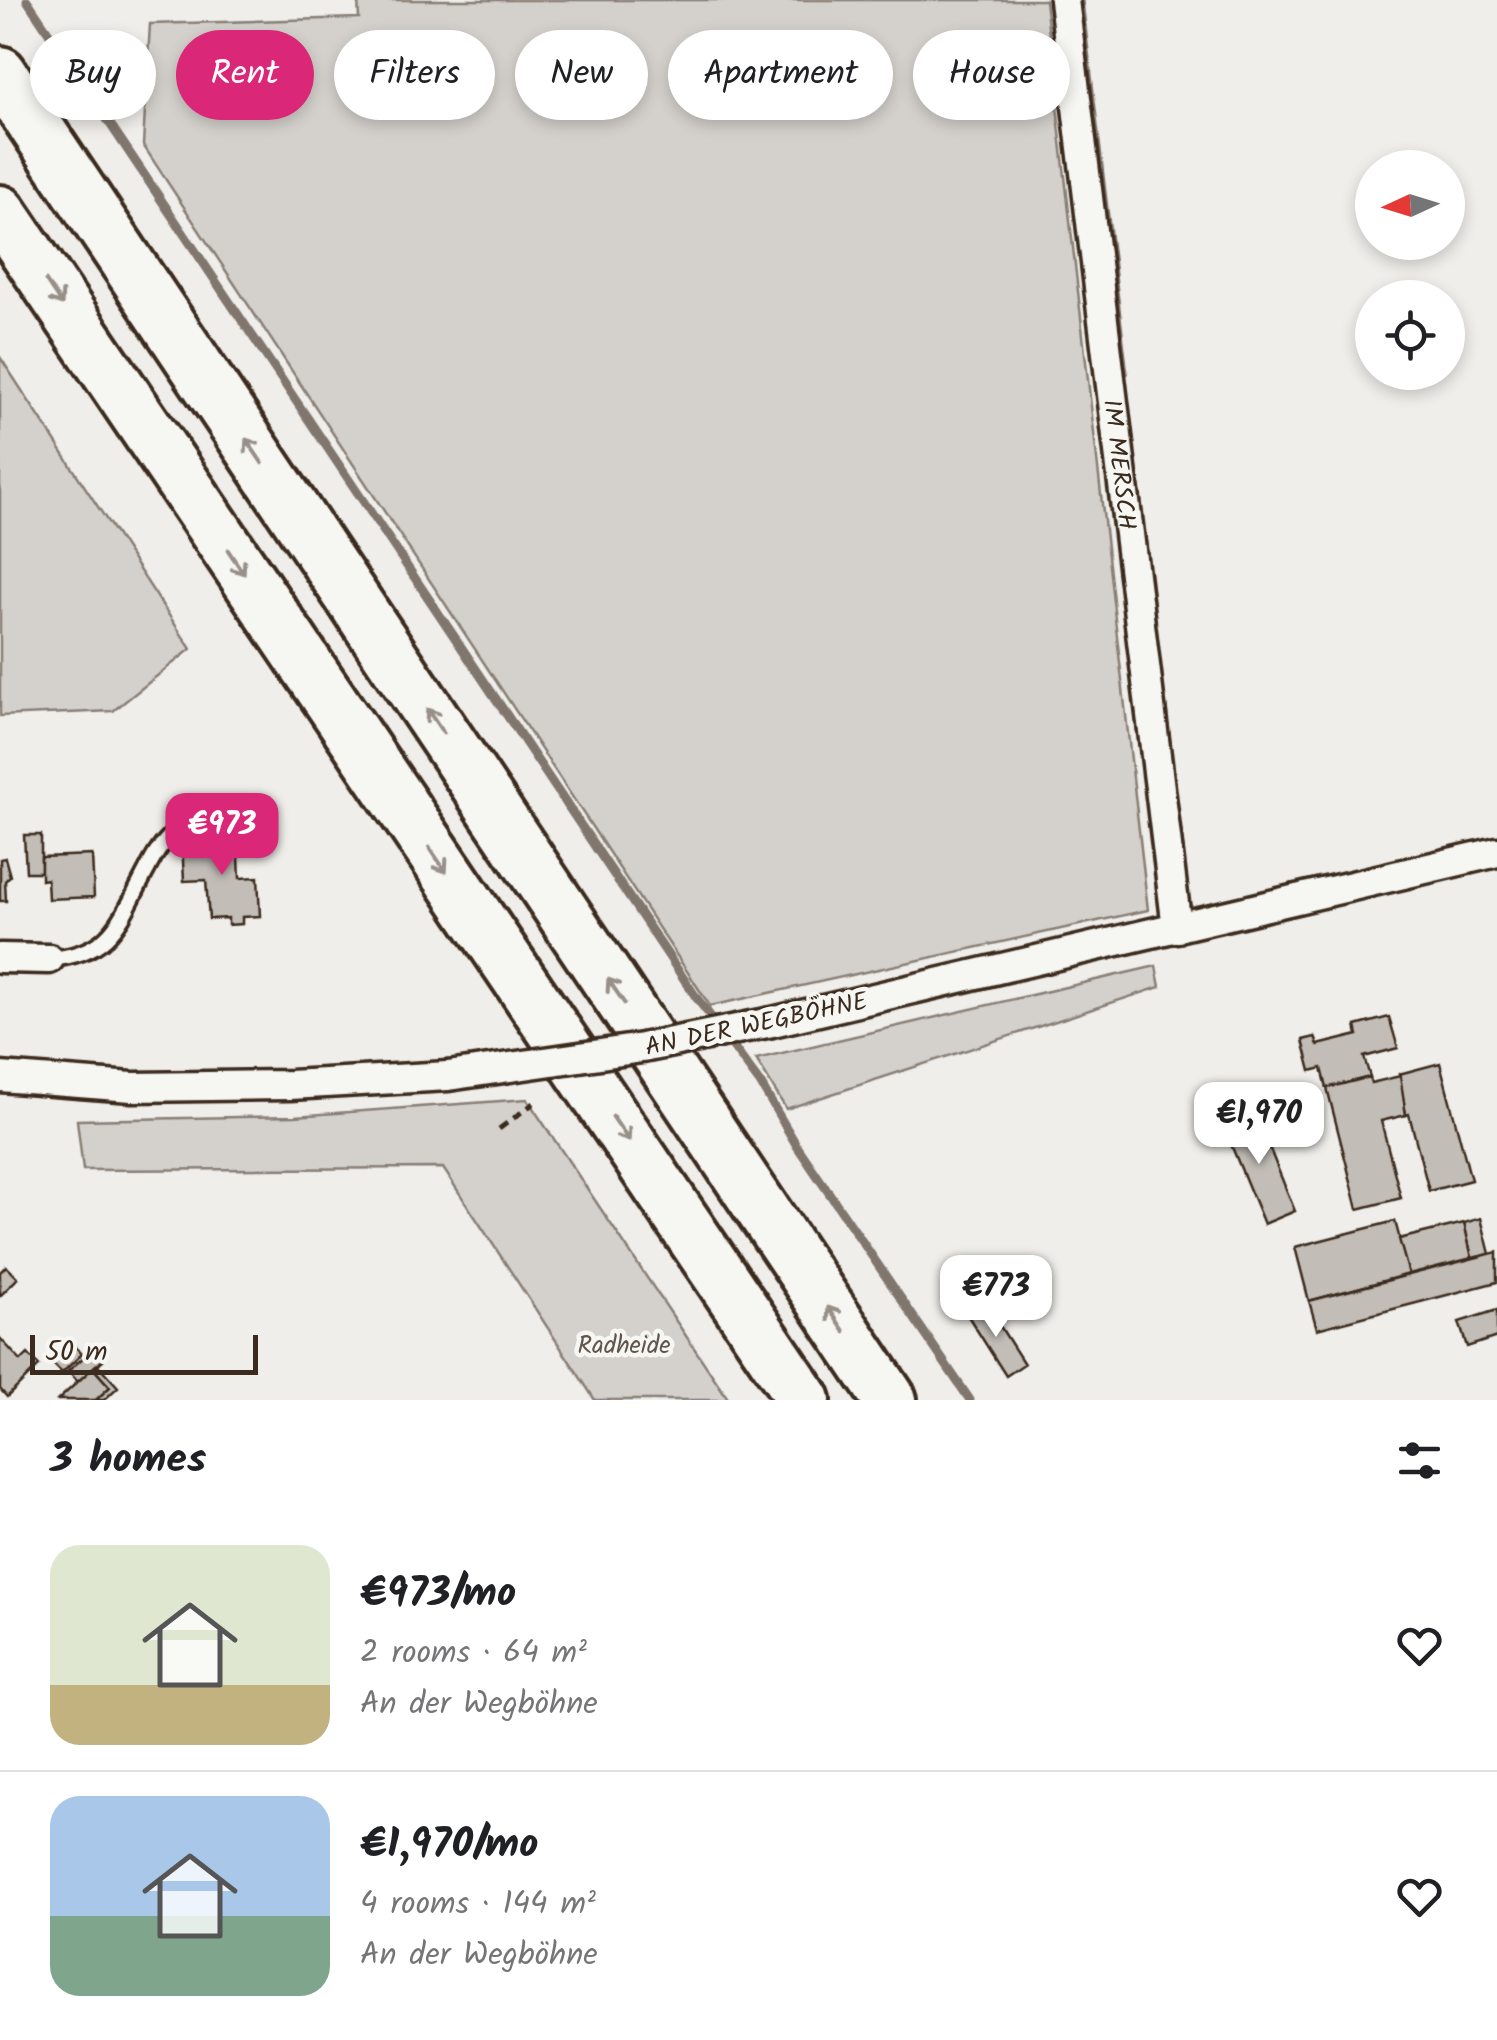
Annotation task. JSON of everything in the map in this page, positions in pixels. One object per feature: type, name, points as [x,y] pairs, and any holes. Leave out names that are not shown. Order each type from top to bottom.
[{"type":"highway","points":[[0,74],[890,1400]]},
{"type":"highway","points":[[0,212],[804,1400]]},
{"type":"street","name":"IM MERSCH","points":[[1064,0],[1177,928]]},
{"type":"street","name":"AN DER WEGBÖHNE","points":[[0,1077],[132,1087],[290,1085],[448,1076],[642,1048],[772,1022],[1497,852]]},
{"type":"street","points":[[0,958],[49,959]]},
{"type":"lane","points":[[49,959],[91,951],[116,928],[156,854],[172,834],[190,826],[238,820]]},
{"type":"path","points":[[499,1129],[534,1102]]},
{"type":"green space","points":[[358,0],[1045,0],[1048,30],[913,30],[913,120],[1059,120],[1148,910],[710,1006],[143,145],[144,120],[156,120],[156,30],[150,30],[150,24],[359,18]]},
{"type":"green space","points":[[0,357],[191,649],[113,711],[0,716]]},
{"type":"green space","points":[[1156,966],[1160,987],[786,1109],[756,1059]]},
{"type":"green space","name":"Radheide","points":[[527,1099],[729,1400],[595,1400],[443,1168],[83,1170],[77,1120],[295,1116]]},
{"type":"building","points":[[24,835],[41,835],[41,872],[26,872]]},
{"type":"building","points":[[238,837],[240,878],[258,877],[260,916],[242,917],[242,924],[228,925],[228,918],[209,919],[206,880],[184,881],[182,840]]},
{"type":"building","points":[[92,855],[94,897],[48,899],[47,879],[41,880],[41,857]]},
{"type":"building","points":[[5,858],[10,876],[5,881],[6,901],[0,901],[0,859]]},
{"type":"building","points":[[1389,1017],[1398,1048],[1364,1057],[1370,1077],[1327,1088],[1322,1068],[1311,1071],[1303,1040],[1315,1037],[1318,1045],[1358,1035],[1356,1026]]},
{"type":"building","points":[[1440,1063],[1471,1180],[1429,1191],[1409,1114],[1406,1115],[1399,1074]]},
{"type":"building","points":[[1400,1076],[1406,1115],[1381,1121],[1401,1198],[1358,1209],[1327,1088],[1370,1077],[1371,1083]]},
{"type":"building","points":[[1254,1110],[1295,1211],[1264,1224],[1222,1123]]},
{"type":"building","points":[[1481,1218],[1490,1254],[1472,1258],[1464,1223]]},
{"type":"building","points":[[1395,1221],[1409,1274],[1309,1301],[1295,1247]]},
{"type":"building","points":[[1464,1223],[1472,1258],[1409,1274],[1399,1239]]},
{"type":"building","points":[[1497,1252],[1497,1282],[1317,1329],[1309,1301]]},
{"type":"building","points":[[6,1266],[18,1278],[0,1296],[0,1272]]},
{"type":"building","points":[[986,1304],[1024,1364],[1006,1376],[968,1316]]},
{"type":"building","points":[[1497,1310],[1497,1337],[1467,1347],[1459,1322]]},
{"type":"building","points":[[0,1338],[21,1361],[28,1354],[39,1366],[7,1397],[0,1389]]},
{"type":"building","points":[[71,1342],[82,1354],[62,1373],[51,1362]]},
{"type":"building","points":[[93,1349],[103,1360],[78,1382],[68,1371]]},
{"type":"building","points":[[97,1364],[94,1369],[110,1387],[96,1400],[58,1400]]},
{"type":"building","points":[[99,1366],[118,1387],[104,1400],[96,1400],[110,1387],[94,1369]]},
{"type":"waterway","points":[[27,0],[970,1400]]},
{"type":"waterway","points":[[1079,0],[1124,373]]}]
